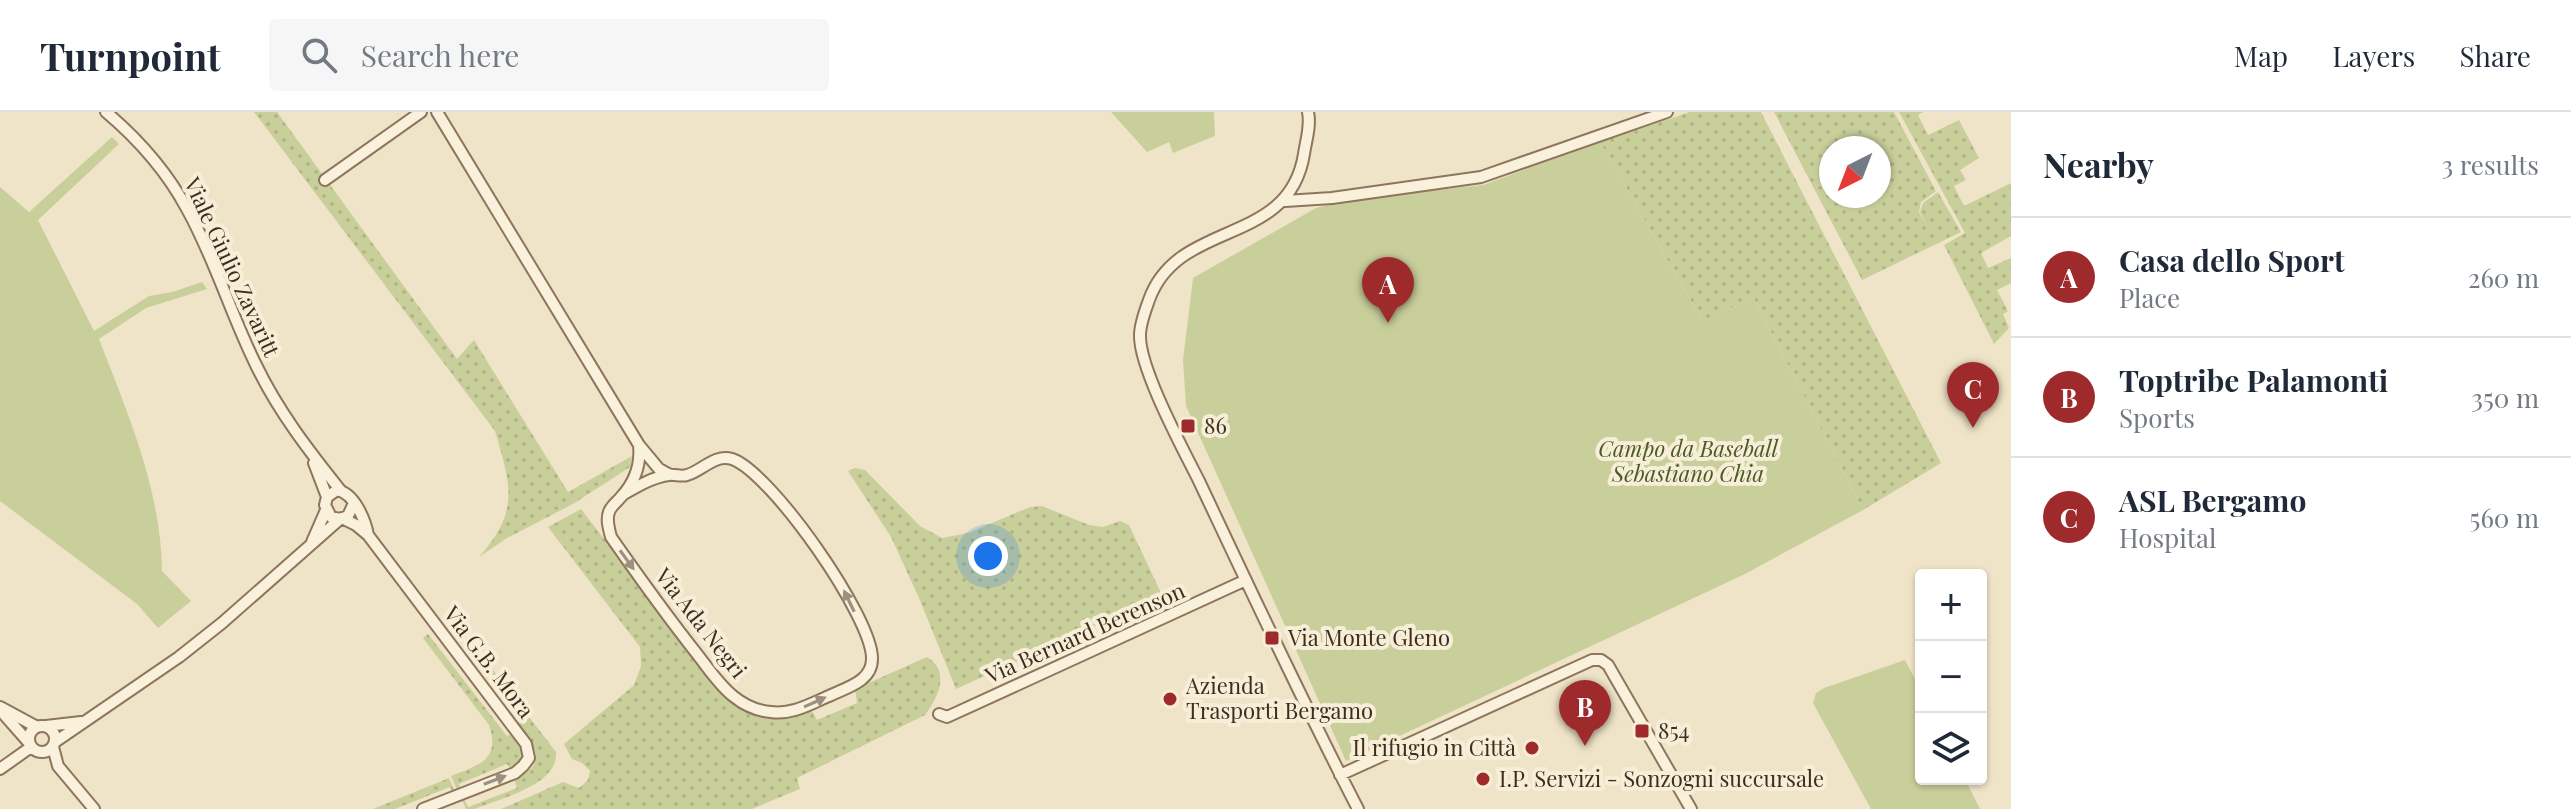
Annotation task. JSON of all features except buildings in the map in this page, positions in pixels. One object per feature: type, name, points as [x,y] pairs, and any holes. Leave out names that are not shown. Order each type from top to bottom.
[{"type":"street","name":"Viale Giulio Zavaritt","points":[[0,769],[33,747],[47,751],[179,657],[351,513],[353,505],[351,497],[341,491],[273,399],[189,211],[167,175],[127,130],[106,112]]},
{"type":"street","points":[[325,180],[421,112]]},
{"type":"street","points":[[437,112],[639,445],[659,469],[670,475]]},
{"type":"street","points":[[1285,201],[1303,162],[1310,120],[1308,112]]},
{"type":"street","points":[[1358,809],[1246,580],[1144,360],[1140,333],[1153,289],[1170,265],[1197,246],[1254,222],[1285,201],[1332,198],[1481,177],[1667,112]]},
{"type":"street","name":"Via Ada Negri","points":[[624,494],[644,483],[670,475],[687,475],[713,461],[731,459],[770,490],[815,544],[839,582],[870,645],[872,661],[868,673],[860,682],[797,710],[779,713],[751,707],[734,698],[670,621],[611,537],[609,512],[624,494],[641,462],[639,445]]},
{"type":"street","name":"Viale Giulio Zavaritt","points":[[309,450],[327,497],[326,510],[311,544]]},
{"type":"street","points":[[327,497],[341,491]]},
{"type":"street","name":"Via G.B. Mora","points":[[353,505],[368,535]]},
{"type":"street","points":[[326,510],[331,517],[341,519]]},
{"type":"street","name":"Via G.B. Mora","points":[[341,519],[356,525],[368,535],[526,744],[529,758],[515,773],[423,809]]},
{"type":"street","name":"Via Bernard Berenson","points":[[939,714],[947,717],[1246,580]]},
{"type":"street","points":[[1340,775],[1592,660],[1601,660],[1608,665],[1691,809]]},
{"type":"street","points":[[0,709],[53,732],[58,766],[94,809]]},
{"type":"street","points":[[0,709],[58,773],[73,783]]},
{"type":"street","name":"Viale Giulio Zavaritt","points":[[42,727],[86,721]]},
{"type":"street","points":[[33,747],[31,732],[42,727]]},
{"type":"green space","points":[[254,112],[277,112],[457,359],[474,340],[568,492],[632,456],[630,467],[573,504],[507,538],[479,557],[501,526],[508,497],[505,467],[495,431]]},
{"type":"green space","points":[[1111,112],[1214,112],[1215,136],[1173,153],[1169,142],[1147,152]]},
{"type":"green space","points":[[1690,112],[1761,112],[1941,463],[1863,510],[1753,297],[1703,322],[1600,142]]},
{"type":"green space","points":[[1774,112],[1894,112],[1936,191],[1921,202],[1919,212],[1927,226],[1920,212],[1923,203],[1938,192],[1961,232],[1862,280],[1824,208],[1891,208],[1891,136],[1819,136],[1819,198]]},
{"type":"green space","points":[[1899,112],[1923,112],[1918,115],[1928,135],[1959,120],[1979,158],[1960,170],[1966,180],[1954,186],[1964,206],[2011,183],[2011,236],[1981,253],[1988,268],[2011,258],[2011,283],[1997,290],[2008,311],[2003,314],[2009,328],[1994,344],[1944,245],[1965,233]]},
{"type":"green space","points":[[112,137],[119,144],[38,220],[94,331],[149,296],[202,282],[207,289],[146,308],[99,339],[149,481],[156,511],[162,571],[191,601],[158,628],[137,604],[0,501],[0,187],[29,212]]},
{"type":"green space","name":"Campo da Baseball Sebastiano Chia","points":[[1600,142],[1703,322],[1753,297],[1863,510],[1745,574],[1346,761],[1186,406],[1183,360],[1193,278],[1316,208],[1347,200],[1483,185]]},
{"type":"green space","points":[[855,468],[865,470],[920,526],[942,538],[968,533],[1030,507],[1042,506],[1089,525],[1103,527],[1120,521],[1129,525],[1162,595],[956,689],[891,537],[848,471]]},
{"type":"green space","points":[[581,509],[724,695],[745,708],[776,717],[811,709],[817,720],[857,703],[855,689],[927,657],[939,670],[940,685],[934,701],[925,715],[797,778],[800,789],[752,809],[501,809],[563,782],[579,788],[588,780],[590,771],[572,759],[564,744],[634,685],[641,666],[640,647],[548,527]]},
{"type":"green space","points":[[457,623],[556,752],[554,764],[538,782],[474,809],[466,809],[462,800],[468,807],[517,788],[514,779],[532,767],[535,754],[529,738],[517,722],[524,716],[455,625]]},
{"type":"green space","points":[[428,634],[507,736],[511,734],[522,749],[521,761],[510,768],[507,764],[459,784],[461,789],[457,790],[451,776],[485,760],[490,754],[492,737],[489,725],[423,638]]},
{"type":"green space","points":[[1905,660],[1915,679],[1915,785],[1968,785],[1980,809],[1871,809],[1813,703],[1816,693]]},
{"type":"green space","points":[[449,778],[452,791],[450,787],[395,809],[373,809]]},
{"type":"place","name":"Casa dello Sport","points":[[1388,323]]},
{"type":"place","name":"86","points":[[1188,426]]},
{"type":"place","name":"ASL Bergamo","points":[[1973,428]]},
{"type":"place","name":"Via Monte Gleno","points":[[1272,638]]},
{"type":"place","name":"Azienda Trasporti Bergamo","points":[[1170,699]]},
{"type":"place","name":"854","points":[[1642,731]]},
{"type":"place","name":"Toptribe Palamonti","points":[[1585,746]]},
{"type":"place","name":"Il rifugio in Città","points":[[1532,748]]},
{"type":"place","name":"I.P. Servizi - Sonzogni succursale","points":[[1483,779]]}]
